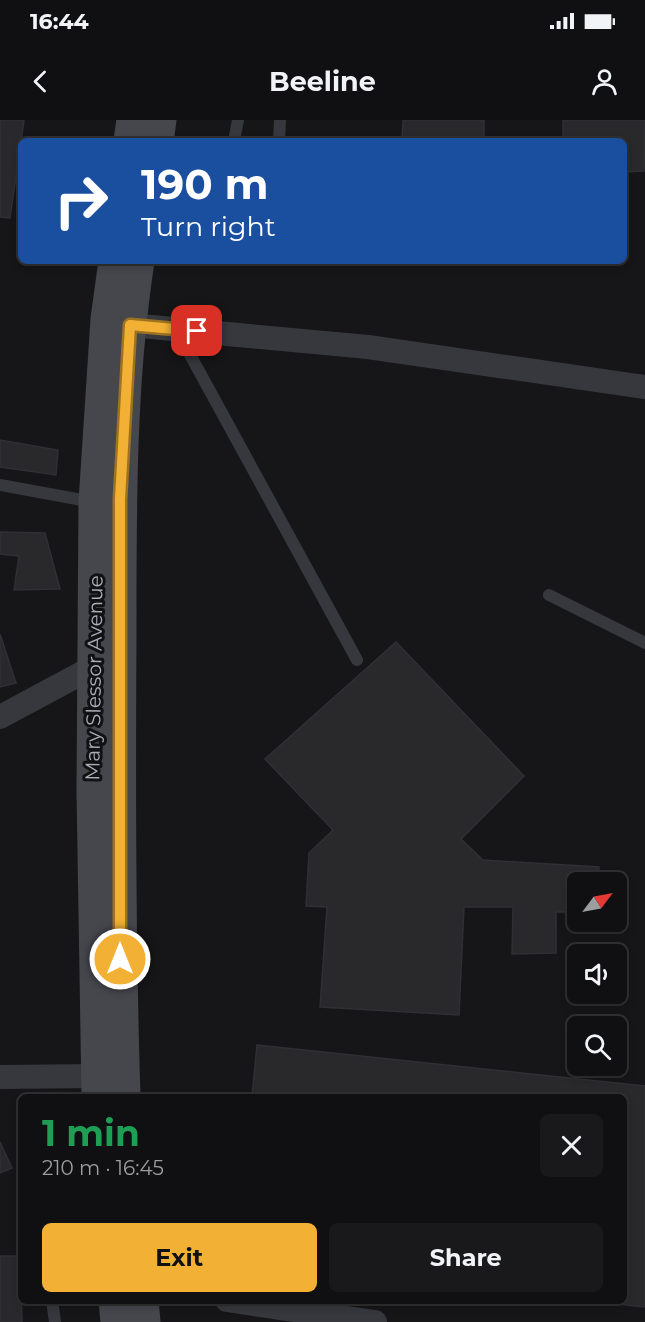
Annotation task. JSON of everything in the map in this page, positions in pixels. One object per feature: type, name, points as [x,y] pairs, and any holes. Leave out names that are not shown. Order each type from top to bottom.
[{"type":"main road","points":[[130,138],[133,120]]},
{"type":"main road","points":[[157,138],[160,120]]},
{"type":"main road","name":"Mary Slessor Avenue","points":[[97,1086],[93,791],[95,502],[107,319],[115,264]]},
{"type":"main road","name":"Mary Slessor Avenue","points":[[124,1094],[119,834],[120,499],[130,325],[138,264]]},
{"type":"main road","points":[[115,1304],[117,1322]]},
{"type":"main road","points":[[142,1304],[144,1322]]},
{"type":"street","points":[[130,325],[368,347],[645,387]]},
{"type":"street","points":[[0,717],[95,666]]},
{"type":"street","points":[[0,1077],[97,1086]]},
{"type":"street","points":[[254,1304],[375,1322]]},
{"type":"lane","points":[[235,138],[238,120]]},
{"type":"lane","points":[[279,138],[280,120]]},
{"type":"lane","points":[[176,329],[357,660]]},
{"type":"lane","points":[[0,485],[95,502]]},
{"type":"lane","points":[[549,595],[645,643]]},
{"type":"lane","points":[[53,1304],[55,1322]]},
{"type":"building","points":[[0,120],[24,120],[21,138],[18,138],[18,162],[10,218],[0,217]]},
{"type":"building","points":[[403,120],[484,120],[484,138],[402,138]]},
{"type":"building","points":[[563,120],[645,120],[644,171],[627,172],[627,138],[563,138]]},
{"type":"building","points":[[0,440],[58,450],[56,475],[0,467]]},
{"type":"building","points":[[0,532],[45,533],[60,589],[14,590],[19,556],[0,554]]},
{"type":"building","points":[[0,634],[16,683],[0,687]]},
{"type":"building","points":[[396,642],[524,776],[461,839],[483,860],[599,867],[599,872],[567,872],[567,912],[556,912],[556,953],[512,954],[513,907],[464,907],[459,1015],[320,1007],[327,907],[306,906],[309,853],[333,830],[265,759]]},
{"type":"building","points":[[257,1045],[645,1086],[645,1307],[618,1304],[627,1304],[627,1094],[252,1094]]},
{"type":"building","points":[[0,1142],[12,1168],[0,1173]]},
{"type":"building","points":[[0,1256],[18,1256],[18,1304],[21,1304],[22,1322],[0,1322]]},
{"type":"route","points":[[120,959],[120,499],[130,325],[197,331]]}]
